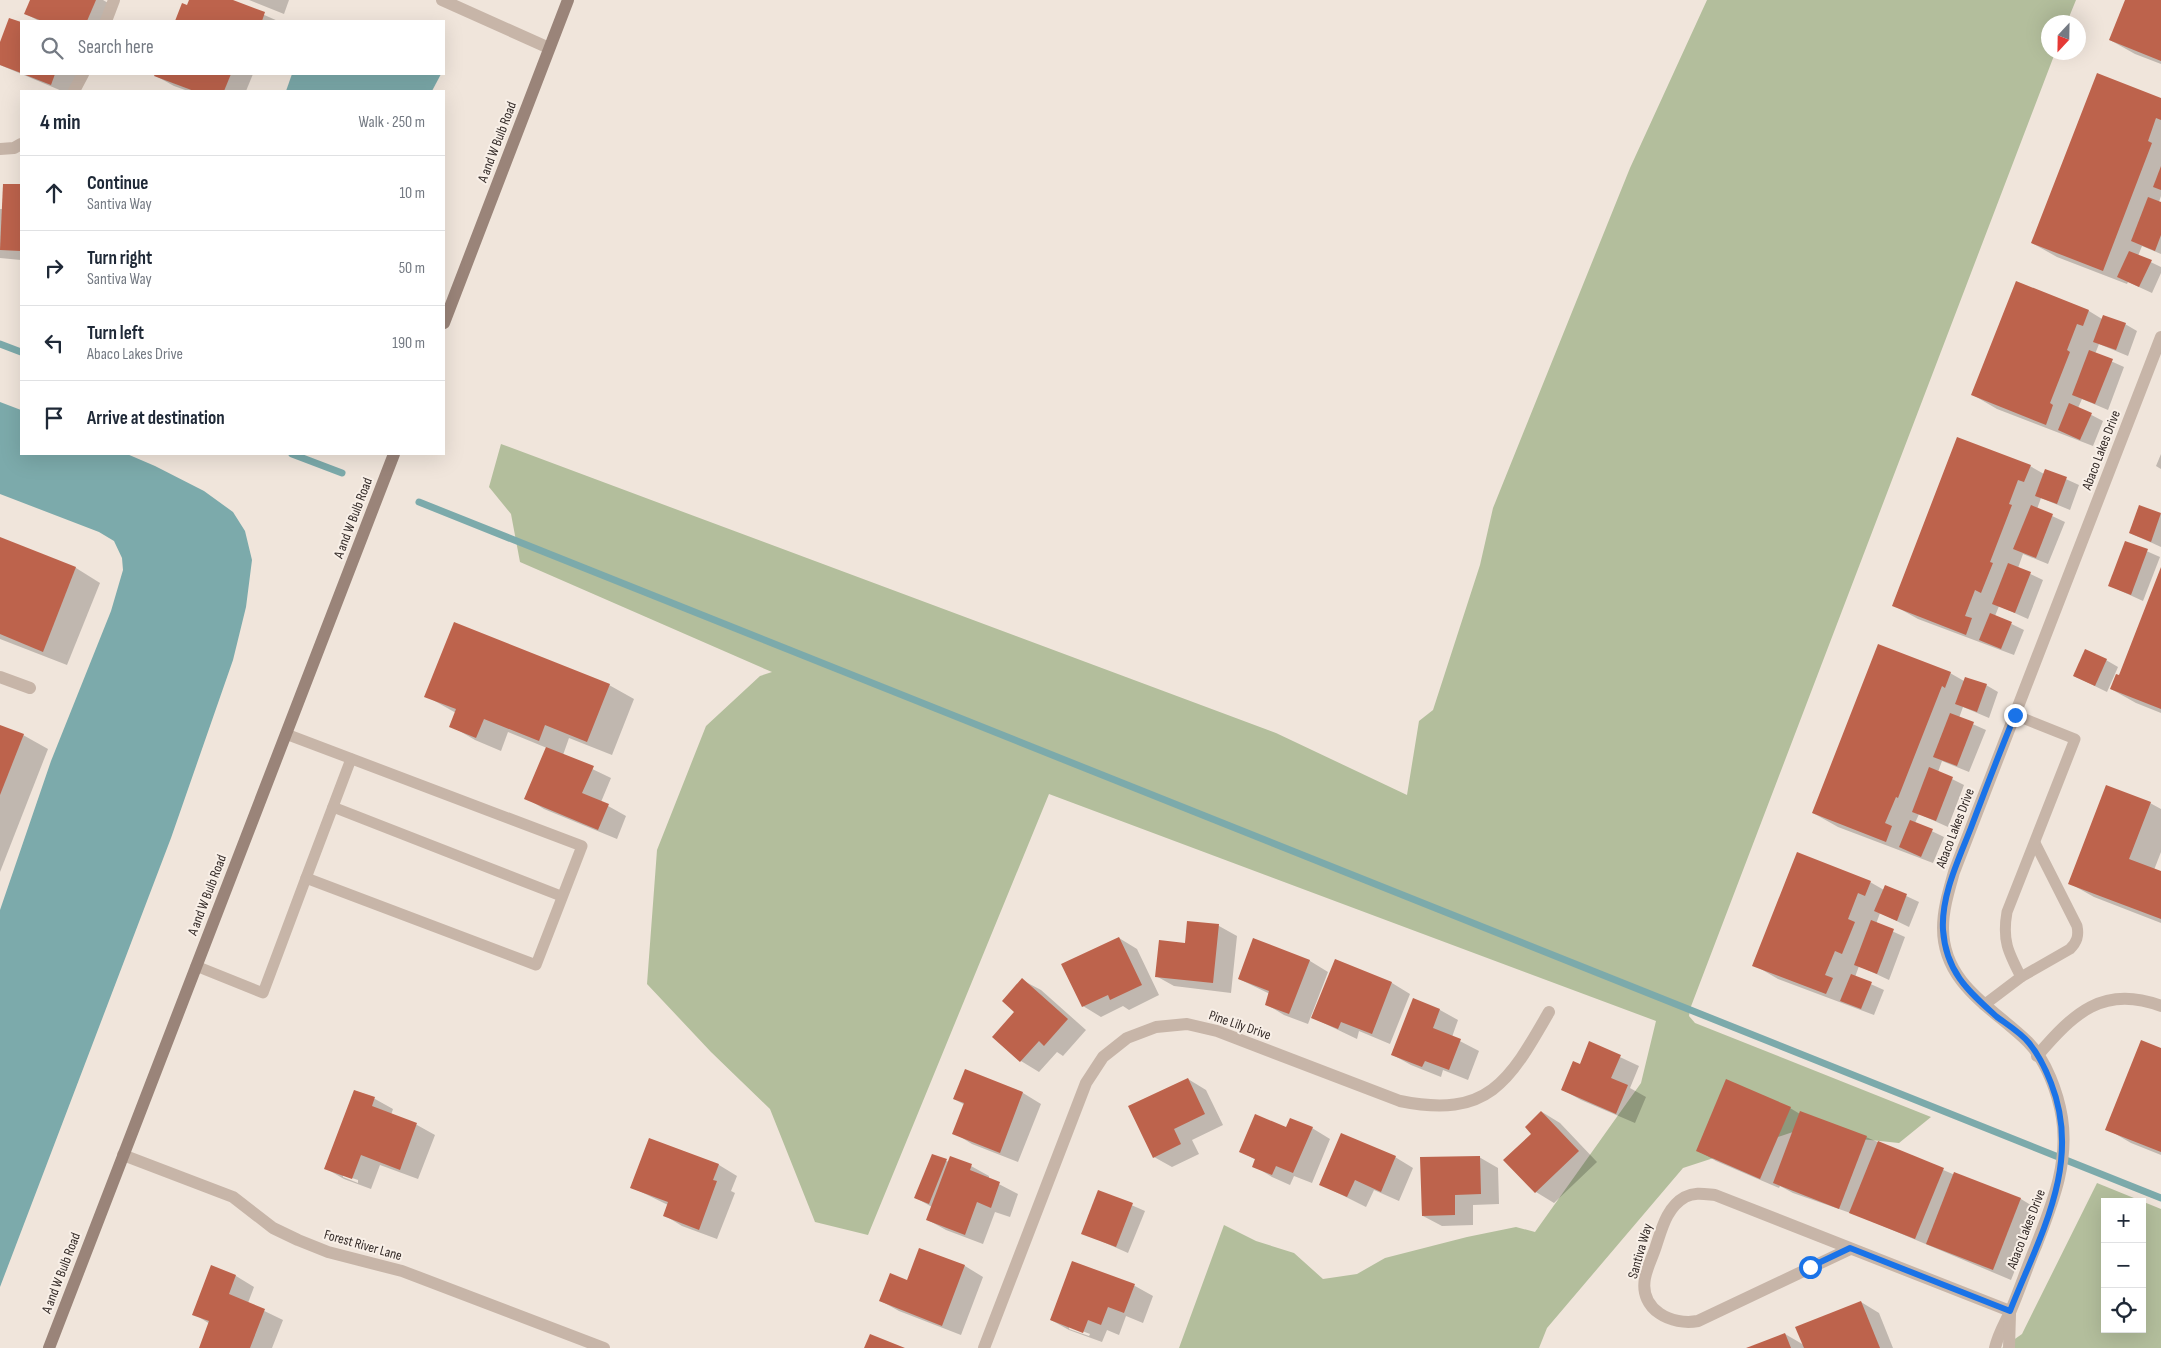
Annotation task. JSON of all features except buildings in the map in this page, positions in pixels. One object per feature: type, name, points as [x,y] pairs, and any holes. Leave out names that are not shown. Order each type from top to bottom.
[{"type":"street","points":[[106,20],[114,0]]},
{"type":"street","points":[[442,0],[549,48]]},
{"type":"street","name":"A and W Bulb Road","points":[[445,320],[568,0]]},
{"type":"street","points":[[75,90],[82,75]]},
{"type":"street","points":[[0,149],[14,148],[20,145]]},
{"type":"street","name":"Abaco Lakes Drive","points":[[1995,1348],[1997,1335],[2010,1311],[2054,1199],[2061,1175],[2062,1118],[2051,1083],[2029,1043],[1984,1005],[1957,976],[1947,955],[1943,928],[1946,901],[1954,872],[2161,337]]},
{"type":"street","name":"A and W Bulb Road","points":[[49,1348],[394,455]]},
{"type":"street","points":[[0,677],[30,688]]},
{"type":"street","points":[[2037,1056],[2074,1018],[2106,1000],[2129,998],[2161,1006]]},
{"type":"street","name":"Pine Lily Drive","points":[[984,1348],[1086,1082],[1103,1057],[1127,1038],[1156,1027],[1187,1024],[1209,1029],[1400,1101],[1429,1107],[1460,1104],[1484,1096],[1506,1079],[1522,1060],[1549,1012]]},
{"type":"street","name":"Forest River Lane","points":[[123,1155],[233,1197],[272,1228],[298,1240],[328,1252],[402,1271],[600,1347]]},
{"type":"street","name":"Santiva Way","points":[[1850,1248],[1698,1322],[1686,1324],[1662,1316],[1645,1294],[1645,1279],[1665,1219],[1673,1207],[1684,1198],[1697,1193],[1715,1195],[1850,1248],[2010,1311]]},
{"type":"street","name":"Abaco Lakes Drive","points":[[2009,1348],[2010,1311]]},
{"type":"lane","points":[[2015,715],[2075,739],[2008,912],[2004,930],[2008,951],[2021,977]]},
{"type":"lane","points":[[286,734],[582,846],[536,965],[306,878]]},
{"type":"lane","points":[[196,966],[263,993],[351,758]]},
{"type":"lane","points":[[333,807],[562,896]]},
{"type":"lane","points":[[1984,1005],[2021,977],[2076,944],[2077,926],[2035,842]]},
{"type":"green space","points":[[1707,0],[2076,0],[2070,15],[2041,15],[2041,60],[2052,60],[1690,1009],[1689,1016],[1695,1023],[1931,1117],[1899,1143],[1793,1132],[1683,1168],[1547,1328],[1539,1348],[1179,1348],[1224,1225],[1256,1241],[1294,1253],[1323,1279],[1357,1274],[1385,1258],[1467,1237],[1516,1227],[1535,1232],[1641,1083],[1656,1021],[1049,794],[868,1235],[815,1222],[770,1109],[711,1052],[647,984],[657,850],[706,726],[760,676],[772,672],[520,562],[511,514],[489,487],[501,444],[1276,733],[1407,795],[1419,721],[1433,710],[1480,565],[1493,508],[1630,168]]},
{"type":"green space","points":[[2097,1183],[2134,1198],[2101,1198],[2101,1333],[2146,1333],[2146,1203],[2161,1209],[2161,1348],[2002,1348],[2022,1334]]},
{"type":"water","points":[[292,75],[440,75],[433,90],[286,90]]},
{"type":"water","points":[[0,402],[20,410],[20,455],[129,455],[155,466],[204,491],[233,512],[245,531],[252,560],[246,607],[233,660],[171,838],[0,1287],[0,910],[51,761],[111,611],[123,570],[122,558],[114,541],[99,532],[0,494]]},
{"type":"waterway","points":[[0,344],[20,352]]},
{"type":"waterway","points":[[295,455],[342,473]]},
{"type":"waterway","points":[[419,502],[2161,1198]]},
{"type":"route","points":[[1810,1267],[1850,1248],[2010,1311],[2054,1199],[2061,1175],[2063,1156],[2062,1118],[2045,1067],[2029,1043],[1972,995],[1957,976],[1947,955],[1943,928],[1946,901],[1954,872],[2015,715]]}]
